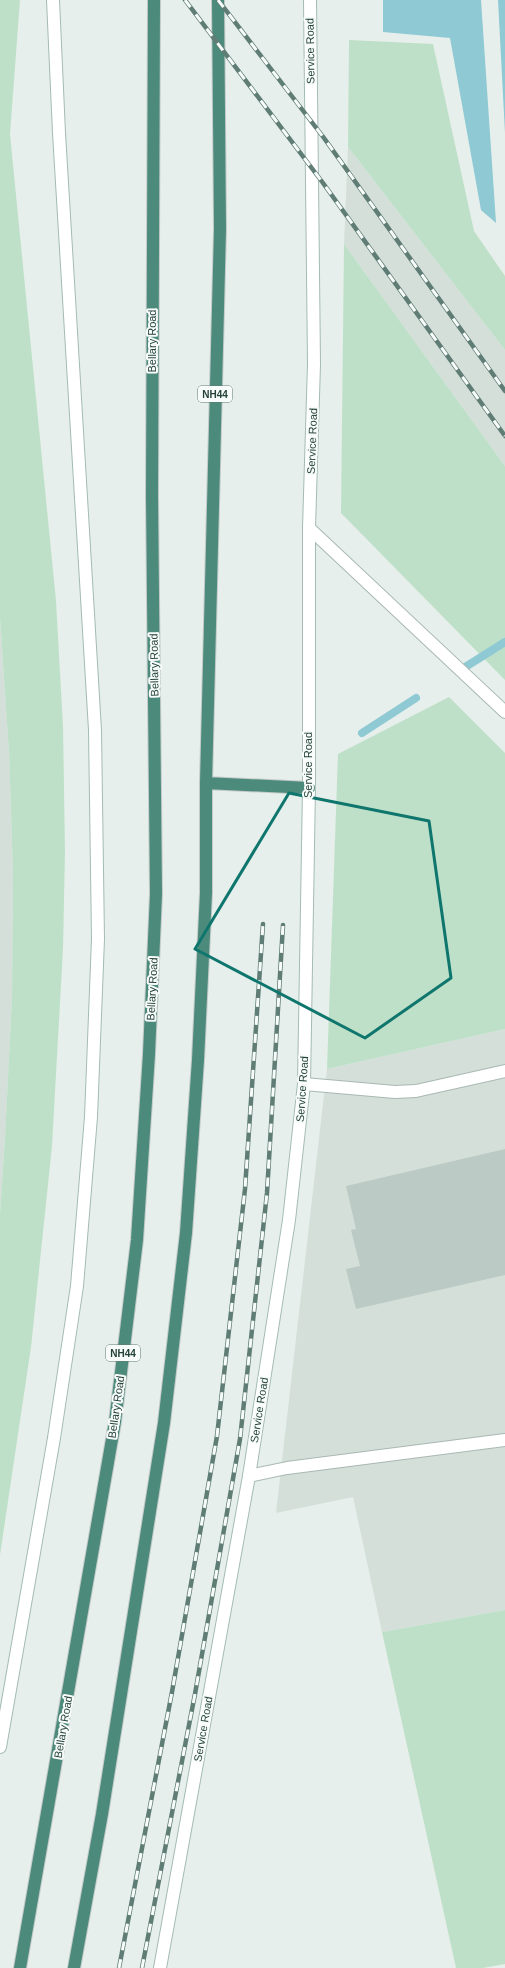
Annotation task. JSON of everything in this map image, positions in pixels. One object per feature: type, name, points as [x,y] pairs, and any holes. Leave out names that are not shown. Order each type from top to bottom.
[{"type":"highway","name":"Bellary Road","points":[[20,1968],[115,1422],[137,1240],[149,1054],[156,894],[152,496],[154,0]]},
{"type":"highway","name":"NH44","points":[[74,1968],[104,1806],[164,1423],[185,1240],[198,1060],[205,901],[206,785],[220,229],[218,0]]},
{"type":"highway","points":[[206,785],[308,788]]},
{"type":"main road","points":[[0,1747],[54,1438],[78,1286],[91,1117],[98,939],[95,730],[59,132],[53,0]]},
{"type":"main road","name":"Service Road","points":[[160,1968],[249,1476],[289,1220],[304,1084],[308,788],[309,528],[314,364],[310,0]]},
{"type":"main road","points":[[309,528],[505,712]]},
{"type":"main road","points":[[304,1084],[395,1092],[416,1091],[505,1071]]},
{"type":"main road","points":[[249,1476],[287,1468],[505,1440]]},
{"type":"highlighted area","points":[[289,793],[429,821],[451,978],[365,1038],[195,949]]},
{"type":"shaded area","points":[[348,147],[505,350],[505,466],[344,244]]},
{"type":"shaded area","points":[[0,619],[9,752],[13,874],[12,996],[0,1213]]},
{"type":"shaded area","points":[[505,1029],[505,1610],[382,1632],[353,1497],[276,1513],[327,1069]]},
{"type":"green space","points":[[0,0],[20,0],[10,134],[56,601],[63,726],[65,851],[63,949],[52,1146],[31,1347],[0,1555],[0,1213],[12,996],[13,874],[9,752],[0,619]]},
{"type":"green space","points":[[349,40],[433,44],[474,231],[505,276],[505,350],[348,147]]},
{"type":"green space","points":[[344,244],[505,466],[505,680],[341,513]]},
{"type":"green space","points":[[449,697],[505,753],[505,1029],[327,1069],[338,754]]},
{"type":"green space","points":[[505,1610],[505,1964],[483,1968],[456,1968],[382,1632]]},
{"type":"water","points":[[383,0],[481,0],[496,223],[481,210],[450,38],[383,32]]},
{"type":"water","points":[[498,0],[505,0],[505,133]]},
{"type":"building","points":[[505,1149],[505,1275],[356,1309],[346,1269],[360,1266],[351,1230],[356,1229],[346,1186]]},
{"type":"waterway","points":[[459,671],[505,642]]},
{"type":"waterway","points":[[362,733],[416,698]]},
{"type":"railway","points":[[185,0],[323,183],[505,436]]},
{"type":"railway","points":[[218,0],[324,138],[505,391]]},
{"type":"railway","points":[[119,1968],[172,1692],[217,1436],[245,1189],[263,924]]},
{"type":"railway","points":[[142,1968],[195,1694],[240,1439],[267,1193],[283,925]]}]
